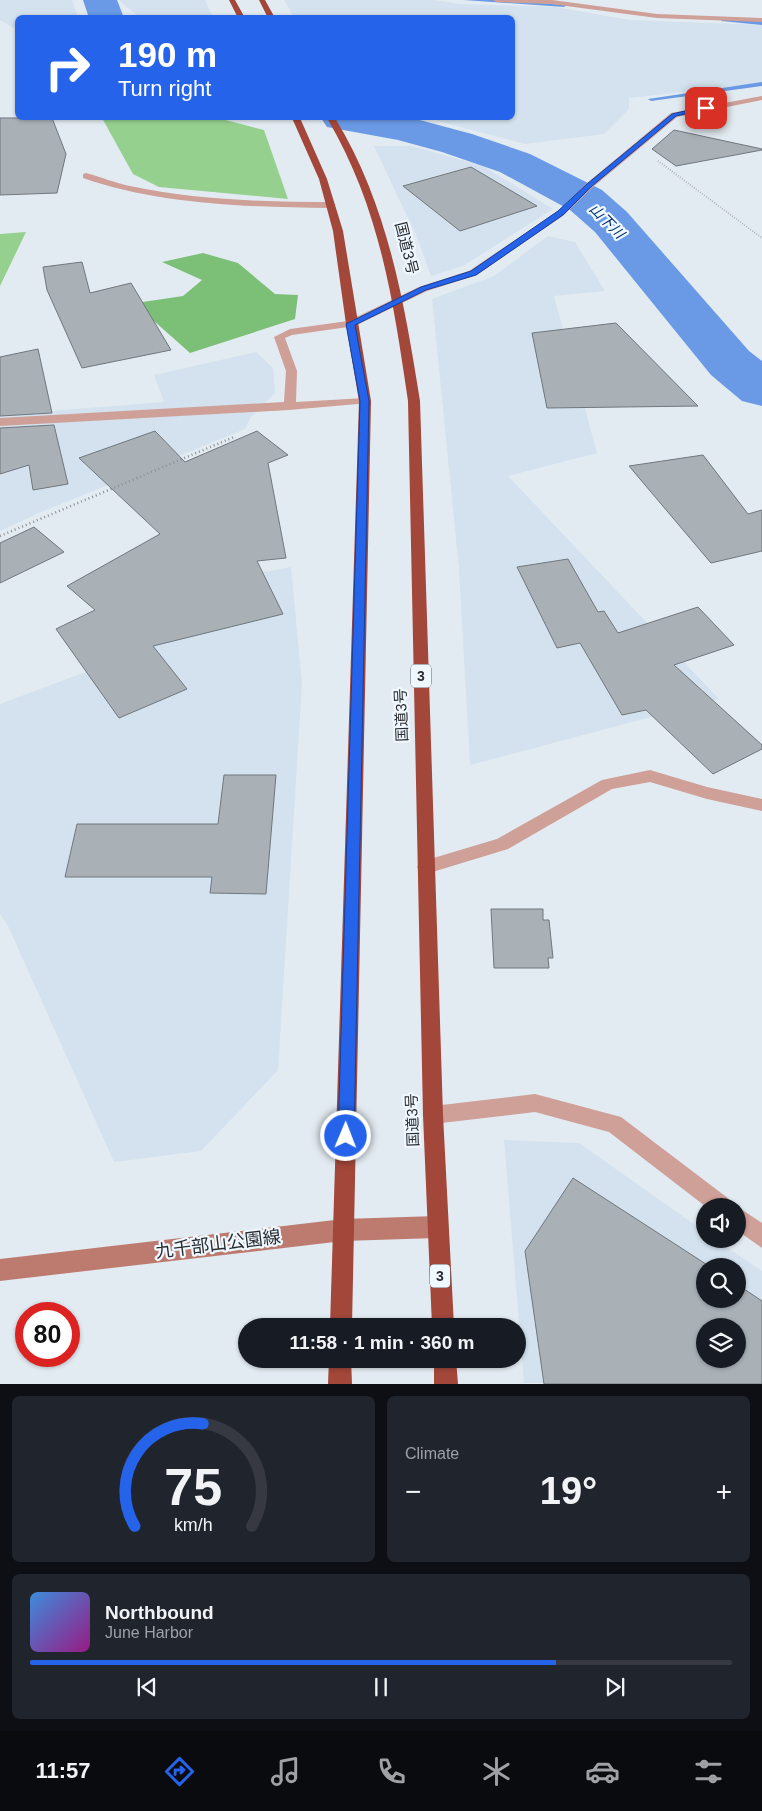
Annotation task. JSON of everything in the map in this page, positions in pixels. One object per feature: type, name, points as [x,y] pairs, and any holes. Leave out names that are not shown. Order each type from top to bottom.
[{"type":"highway","points":[[232,0],[240,15]]},
{"type":"highway","points":[[262,0],[270,15]]},
{"type":"highway","points":[[297,120],[323,179],[338,231],[350,324],[365,401],[341,1318]]},
{"type":"highway","name":"国道3号","points":[[332,120],[342,136],[381,228],[398,302],[414,401],[433,1116],[443,1318]]},
{"type":"highway","points":[[340,1368],[340,1384]]},
{"type":"highway","points":[[445,1368],[446,1384]]},
{"type":"main road","name":"九千部山公園線","points":[[0,1270],[344,1230],[438,1227]]},
{"type":"street","points":[[496,0],[551,2],[657,16],[762,20]]},
{"type":"street","points":[[289,407],[294,376],[290,356],[279,337],[290,332],[350,324],[423,289],[474,273],[566,208],[590,185],[674,115],[762,98]]},
{"type":"street","points":[[86,176],[109,184],[152,193],[246,202],[331,205]]},
{"type":"street","points":[[0,422],[289,407],[365,401]]},
{"type":"street","points":[[426,867],[502,844],[608,784],[650,776],[707,793],[762,805]]},
{"type":"street","points":[[433,1116],[535,1103],[614,1124],[711,1198]]},
{"type":"street","points":[[746,1224],[762,1237]]},
{"type":"path","points":[[638,145],[762,238]]},
{"type":"path","points":[[0,536],[241,434]]},
{"type":"shaded area","points":[[0,0],[72,0],[77,15],[15,15],[15,29],[0,20]]},
{"type":"shaded area","points":[[119,0],[205,0],[212,15],[137,15]]},
{"type":"shaded area","points":[[284,0],[434,0],[459,4],[555,7],[630,20],[762,25],[762,83],[629,98],[629,109],[604,134],[525,144],[435,120],[515,120],[515,15],[293,15]]},
{"type":"shaded area","points":[[374,146],[412,146],[483,166],[553,209],[463,266],[431,276],[417,237]]},
{"type":"shaded area","points":[[548,236],[575,242],[605,291],[554,296],[597,453],[508,476],[719,699],[470,765],[459,569],[432,299],[494,276]]},
{"type":"shaded area","points":[[256,352],[273,368],[275,393],[251,417],[245,429],[39,513],[0,531],[0,415],[164,402],[154,375]]},
{"type":"shaded area","points":[[291,567],[302,684],[278,1070],[201,1151],[114,1162],[8,926],[0,914],[0,704],[163,643],[194,585]]},
{"type":"shaded area","points":[[504,1140],[579,1143],[696,1226],[696,1248],[728,1248],[743,1258],[696,1258],[696,1308],[746,1308],[746,1260],[762,1271],[762,1383],[524,1383],[523,1368],[526,1368],[526,1318],[519,1318]]},
{"type":"green space","points":[[103,120],[226,120],[264,130],[288,199],[159,187],[133,174]]},
{"type":"green space","points":[[26,232],[0,286],[0,234]]},
{"type":"green space","points":[[203,253],[238,263],[275,294],[298,295],[295,319],[190,353],[154,321],[112,318],[116,306],[183,296],[202,280],[162,262]]},
{"type":"building","points":[[0,118],[53,120],[66,154],[57,193],[0,195]]},
{"type":"building","points":[[674,130],[762,150],[676,166],[652,149]]},
{"type":"building","points":[[471,167],[537,206],[460,231],[403,186]]},
{"type":"building","points":[[82,262],[90,293],[131,283],[171,350],[82,368],[47,290],[43,267]]},
{"type":"building","points":[[616,323],[698,406],[547,408],[532,333]]},
{"type":"building","points":[[38,349],[52,413],[0,416],[0,357]]},
{"type":"building","points":[[54,425],[68,484],[33,490],[29,465],[0,474],[0,428]]},
{"type":"building","points":[[155,431],[185,462],[257,431],[288,455],[268,463],[286,558],[257,561],[283,614],[153,646],[187,689],[119,718],[56,629],[95,610],[67,586],[160,534],[79,458]]},
{"type":"building","points":[[703,455],[748,514],[762,510],[762,551],[711,563],[629,466]]},
{"type":"building","points":[[34,527],[64,552],[0,583],[0,543]]},
{"type":"building","points":[[568,559],[598,612],[604,611],[618,633],[698,607],[734,645],[674,665],[762,745],[762,749],[713,774],[646,710],[622,715],[580,643],[557,648],[517,567]]},
{"type":"building","points":[[224,775],[276,775],[266,894],[210,893],[212,877],[65,877],[77,824],[218,824]]},
{"type":"building","points":[[491,909],[543,909],[543,920],[549,920],[553,958],[548,958],[549,968],[494,968]]},
{"type":"building","points":[[573,1178],[697,1258],[696,1308],[746,1308],[746,1290],[762,1301],[762,1384],[544,1384],[525,1251]]},
{"type":"waterway","name":"山下川","points":[[100,0],[106,15]]},
{"type":"waterway","points":[[467,0],[564,5]]},
{"type":"waterway","points":[[723,20],[762,23]]},
{"type":"waterway","points":[[651,99],[762,84]]},
{"type":"waterway","name":"山下川","points":[[353,120],[401,128],[457,143],[515,163],[586,200],[611,222],[730,363],[762,389]]},
{"type":"route","points":[[346,1136],[365,401],[350,324],[423,289],[474,273],[533,230],[561,213],[590,185],[674,115],[706,108]]}]
